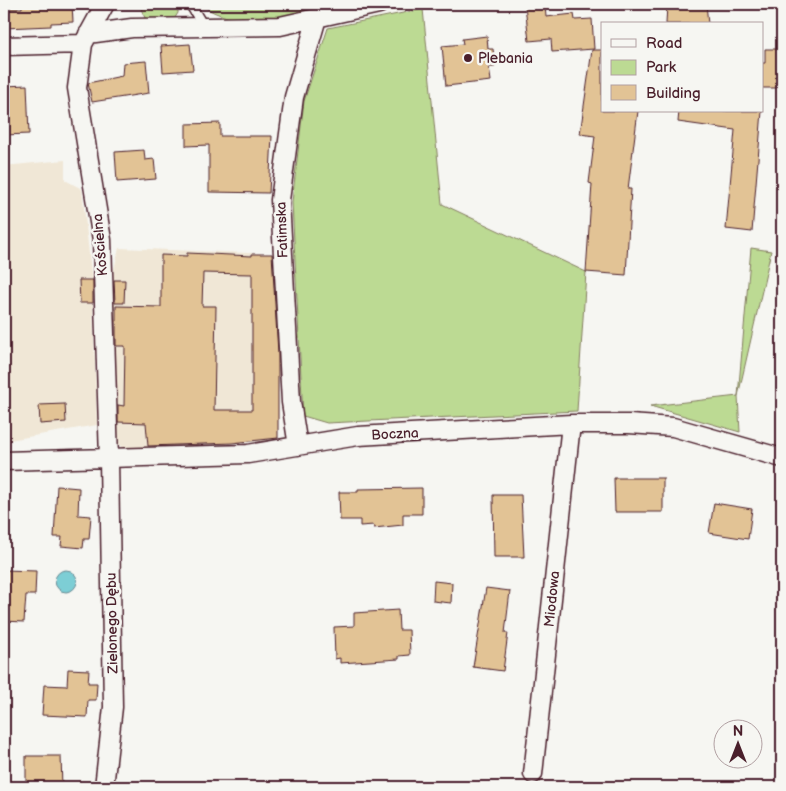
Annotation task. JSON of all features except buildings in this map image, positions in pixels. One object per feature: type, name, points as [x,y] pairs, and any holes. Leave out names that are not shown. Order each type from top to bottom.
[{"type":"street","name":"Kościelna","points":[[105,4],[86,39],[77,88],[102,240],[109,459]]},
{"type":"street","points":[[4,46],[86,39],[132,28],[280,26],[374,4]]},
{"type":"street","name":"Fatimska","points":[[298,446],[291,402],[280,200],[294,97],[317,18]]},
{"type":"street","name":"Boczna","points":[[4,461],[248,454],[358,436],[571,424],[629,424],[673,427],[782,458]]},
{"type":"street","name":"Miodowa","points":[[533,774],[571,424]]},
{"type":"street","name":"Zielonego Dębu","points":[[104,787],[113,707],[109,459]]},
{"type":"lane","points":[[190,4],[204,28]]},
{"type":"shaded area","points":[[65,160],[65,180],[82,189],[92,281],[97,425],[4,441],[4,166]]},
{"type":"shaded area","points":[[119,248],[277,254],[278,440],[124,450],[113,437],[113,274]]},
{"type":"green space","points":[[139,4],[178,4],[178,13],[171,24],[159,25],[145,18]]},
{"type":"green space","points":[[201,4],[322,4],[295,16],[278,19],[244,20],[213,12]]},
{"type":"green space","points":[[423,9],[442,204],[586,272],[577,411],[327,423],[303,416],[292,202],[304,101],[328,28]]},
{"type":"green space","points":[[751,248],[771,251],[738,396]]},
{"type":"green space","points":[[738,396],[740,432],[650,406]]},
{"type":"water","points":[[62,570],[70,570],[77,577],[77,585],[70,592],[62,592],[55,585],[55,577]]},
{"type":"place","name":"Plebania","points":[[468,58]]}]
